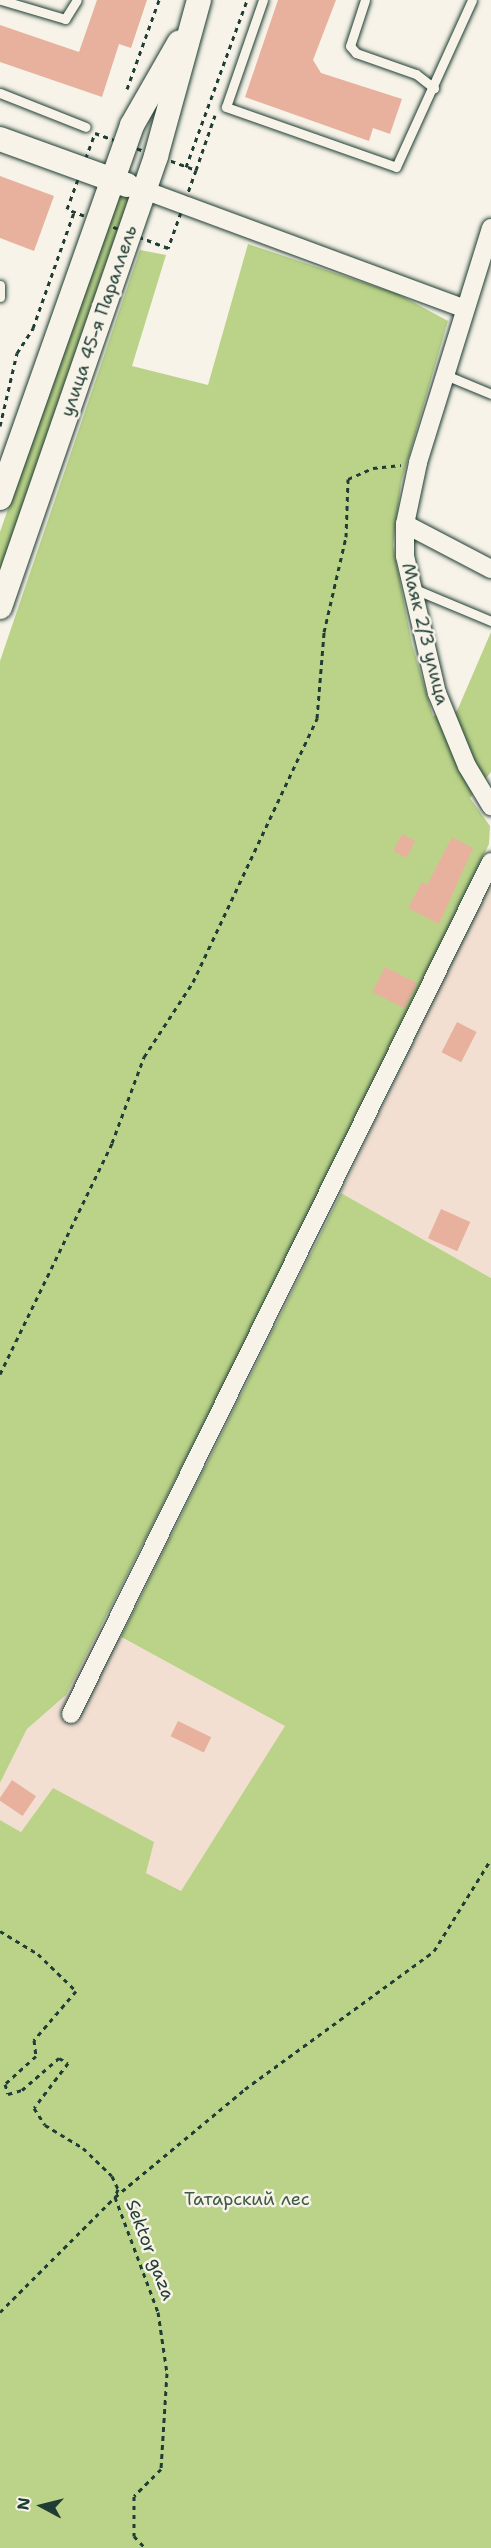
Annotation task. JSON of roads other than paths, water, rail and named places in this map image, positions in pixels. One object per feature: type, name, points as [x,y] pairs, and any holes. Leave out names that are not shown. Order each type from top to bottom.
[{"type":"main road","name":"улица 45-я Параллель","points":[[0,607],[144,190],[187,30],[199,0]]},
{"type":"main road","name":"улица 45-я Параллель","points":[[0,498],[112,181],[148,90],[187,30]]},
{"type":"main road","points":[[0,139],[112,181],[144,190]]},
{"type":"street","points":[[144,190],[463,309]]},
{"type":"street","name":"Маяк 2/3 улица","points":[[491,228],[443,374],[418,463],[405,524],[410,587],[437,693],[467,766],[491,806]]},
{"type":"street","points":[[405,524],[491,568]]},
{"type":"street","points":[[71,1714],[491,862]]},
{"type":"lane","points":[[1,0],[65,20],[77,0]]},
{"type":"lane","points":[[263,0],[226,107],[396,167],[434,88],[472,0]]},
{"type":"lane","points":[[365,0],[350,46],[356,53],[416,74],[434,88]]},
{"type":"lane","points":[[0,93],[86,127]]},
{"type":"lane","points":[[0,285],[0,297]]},
{"type":"lane","points":[[443,374],[491,394]]},
{"type":"lane","points":[[410,587],[491,621]]},
{"type":"park label","name":"Татарский лес","points":[[247,2199]]}]
